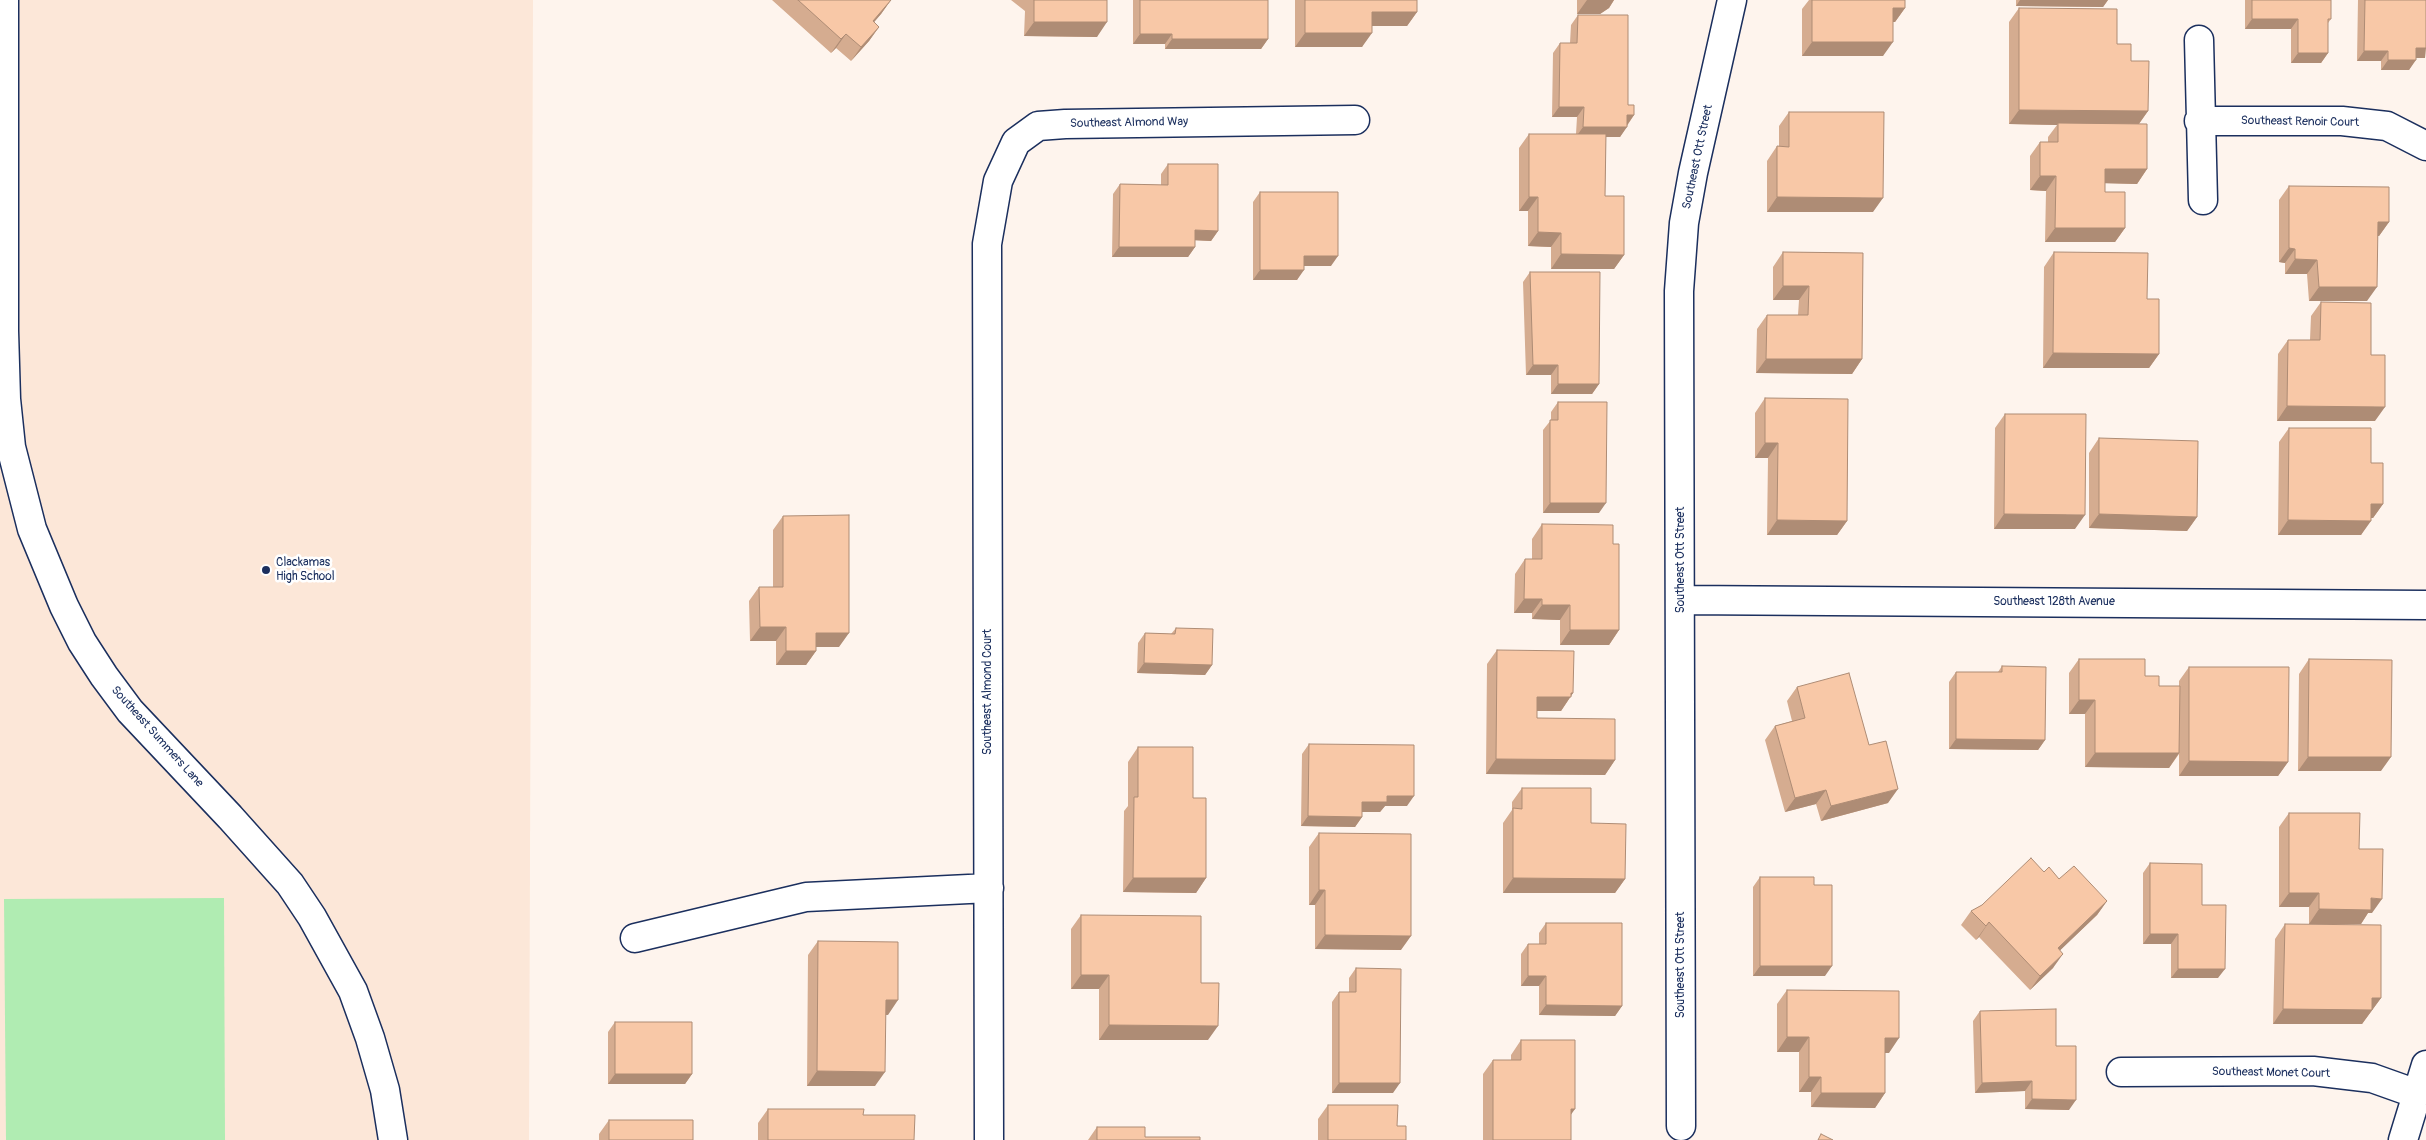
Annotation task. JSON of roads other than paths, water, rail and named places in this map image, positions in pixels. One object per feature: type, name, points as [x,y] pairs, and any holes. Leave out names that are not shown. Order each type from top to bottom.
[{"type":"street","name":"Southeast Summers Lane","points":[[4,0],[4,332],[6,399],[11,446],[32,529],[64,606],[82,642],[104,676],[130,711],[230,816],[290,884],[312,916],[353,991],[370,1038],[385,1090],[393,1140]]},
{"type":"street","name":"Southeast Ott Street","points":[[1681,1126],[1679,291],[1684,224],[1693,173],[1732,0]]},
{"type":"street","points":[[2199,40],[2199,121],[2203,200]]},
{"type":"street","name":"Southeast Almond Way","points":[[987,244],[998,181],[1016,142],[1038,126],[1355,120]]},
{"type":"street","name":"Southeast Renoir Court","points":[[2199,121],[2342,121],[2387,126],[2426,146]]},
{"type":"street","name":"Southeast Almond Court","points":[[987,244],[989,1140]]},
{"type":"street","name":"Southeast 128th Avenue","points":[[1681,600],[2426,605]]},
{"type":"street","points":[[635,938],[806,897],[989,888]]},
{"type":"street","points":[[2403,1140],[2426,1065]]},
{"type":"street","name":"Southeast Monet Court","points":[[2121,1072],[2313,1072],[2372,1078],[2417,1094]]},
{"type":"place","name":"Clackamas High School","points":[[266,570]]}]
